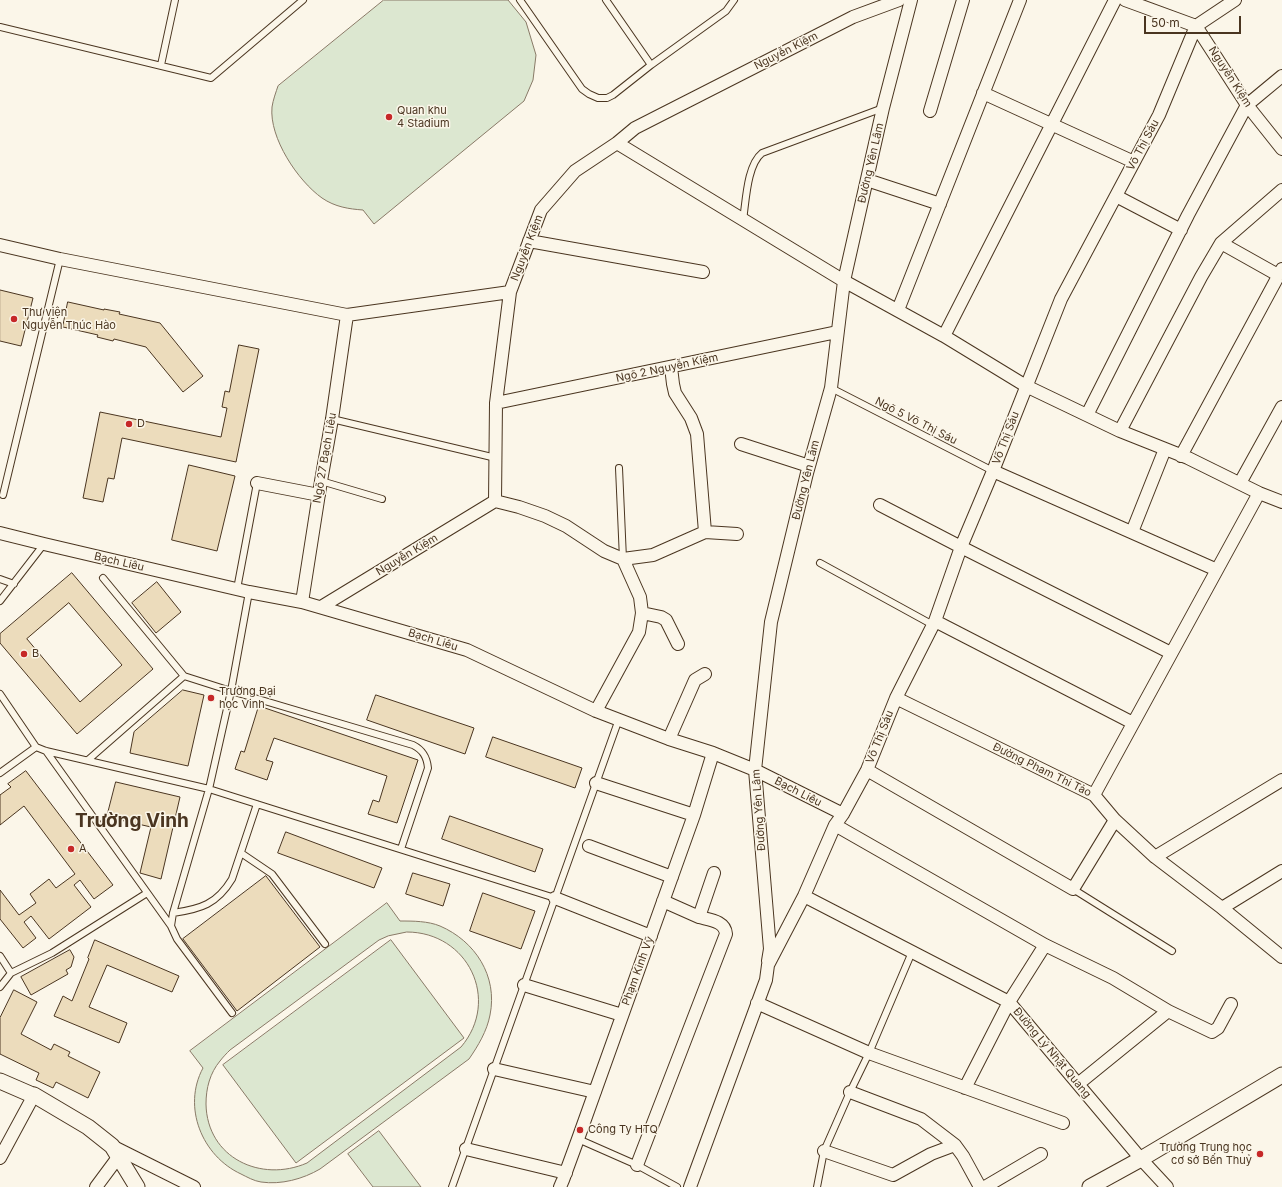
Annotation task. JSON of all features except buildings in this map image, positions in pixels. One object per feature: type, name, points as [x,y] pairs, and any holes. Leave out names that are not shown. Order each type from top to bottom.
[{"type":"street","name":"Nguyễn Kiệm","points":[[321,607],[496,501],[496,403],[510,292],[541,210],[576,171],[617,144],[635,128],[853,17],[899,0]]},
{"type":"street","name":"Đường Yên Lâm","points":[[768,965],[770,949],[755,770],[772,622],[809,466],[830,388],[844,282],[883,108],[910,0]]},
{"type":"street","points":[[930,111],[963,0]]},
{"type":"street","points":[[898,310],[1020,0]]},
{"type":"street","points":[[944,336],[1115,0]]},
{"type":"street","points":[[1125,0],[1196,26],[1235,0]]},
{"type":"street","name":"Nguyễn Kiệm","points":[[1196,26],[1246,105],[1282,149]]},
{"type":"street","name":"Võ Thị Sáu","points":[[768,965],[804,896],[836,825],[867,770],[896,698],[934,623],[961,547],[993,471],[1061,299],[1159,115],[1196,26]]},
{"type":"street","points":[[1087,415],[1180,230],[1246,105],[1282,76]]},
{"type":"street","points":[[983,93],[1134,162]]},
{"type":"street","points":[[617,144],[844,282],[944,336],[1026,386],[1120,431],[1181,456],[1259,493],[1282,502]]},
{"type":"street","points":[[867,180],[940,204]]},
{"type":"street","points":[[1120,431],[1201,277],[1221,243],[1282,190]]},
{"type":"street","points":[[1116,196],[1180,230]]},
{"type":"street","points":[[529,241],[703,272]]},
{"type":"street","points":[[1181,456],[1280,272],[1221,243]]},
{"type":"street","points":[[0,245],[60,259],[347,315],[510,292]]},
{"type":"street","name":"Ngõ 27 Bạch Liêu","points":[[302,602],[332,419],[347,315]]},
{"type":"street","name":"Ngõ 2 Nguyễn Kiệm","points":[[496,403],[837,332]]},
{"type":"street","points":[[671,367],[672,384],[675,393],[691,418],[697,434],[696,445],[705,532]]},
{"type":"street","points":[[1240,484],[1282,407]]},
{"type":"street","points":[[741,444],[809,466]]},
{"type":"street","points":[[1132,532],[1165,449]]},
{"type":"street","points":[[993,471],[1217,570]]},
{"type":"street","points":[[257,483],[319,495]]},
{"type":"street","points":[[1094,795],[1259,493]]},
{"type":"street","points":[[496,501],[524,508],[545,516],[566,526],[604,551],[623,558],[653,555],[705,532],[737,534]]},
{"type":"street","points":[[880,505],[1171,653]]},
{"type":"street","name":"Bạch Liêu","points":[[0,533],[249,592],[302,602],[468,650],[596,711],[669,739],[713,753],[755,770],[843,814]]},
{"type":"street","points":[[596,711],[639,632],[642,613],[640,597],[623,558]]},
{"type":"street","points":[[642,613],[662,617],[666,620],[678,644]]},
{"type":"street","points":[[934,623],[1133,723]]},
{"type":"street","points":[[669,739],[695,680],[705,674]]},
{"type":"street","name":"Đường Pham Thi Tảo","points":[[896,698],[1094,795],[1115,820],[1155,857],[1222,908],[1282,957]]},
{"type":"street","name":"Phạm Kinh Vỹ","points":[[560,1187],[694,815],[713,753]]},
{"type":"street","points":[[867,770],[1073,889],[1115,820]]},
{"type":"street","points":[[1155,857],[1282,780]]},
{"type":"street","points":[[596,783],[694,815]]},
{"type":"street","points":[[836,825],[1044,945],[1113,978],[1168,1011],[1212,1032],[1218,1028],[1231,1004]]},
{"type":"street","points":[[589,846],[672,877]]},
{"type":"street","points":[[1222,908],[1282,871]]},
{"type":"street","points":[[699,917],[714,873]]},
{"type":"street","name":"Đường Lý Nhật Quang","points":[[804,896],[1009,1002],[1141,1159],[1167,1187]]},
{"type":"street","points":[[555,898],[650,936]]},
{"type":"street","points":[[637,1165],[726,934],[725,928],[722,924],[699,917],[663,901]]},
{"type":"street","points":[[965,1088],[1009,1002],[1044,945]]},
{"type":"street","points":[[690,1187],[766,980],[768,965]]},
{"type":"street","points":[[524,985],[622,1015]]},
{"type":"street","points":[[757,1003],[869,1053],[1063,1123]]},
{"type":"street","points":[[1078,1084],[1168,1011]]},
{"type":"street","points":[[494,1068],[595,1092]]},
{"type":"street","points":[[1090,1187],[1141,1159],[1282,1076]]},
{"type":"street","points":[[0,1081],[34,1095],[88,1127],[115,1151],[137,1187]]},
{"type":"street","points":[[850,1092],[921,1120],[955,1145],[963,1156],[980,1187]]},
{"type":"street","points":[[0,1158],[34,1095]]},
{"type":"street","points":[[824,1151],[893,1175],[932,1154],[955,1145]]},
{"type":"street","points":[[466,1149],[566,1173]]},
{"type":"street","points":[[96,1187],[115,1151]]},
{"type":"street","points":[[115,1151],[194,1187]]},
{"type":"street","points":[[985,1187],[1040,1154]]},
{"type":"lane","points":[[161,66],[175,0]]},
{"type":"lane","points":[[0,27],[211,78],[302,0]]},
{"type":"lane","points":[[520,0],[582,89],[592,96],[603,98],[613,95],[726,10],[734,0]]},
{"type":"lane","points":[[606,0],[651,65]]},
{"type":"lane","points":[[742,220],[751,168],[758,156],[762,153],[883,108]]},
{"type":"lane","points":[[3,495],[60,259]]},
{"type":"lane","name":"Ngõ 5 Võ Thị Sáu","points":[[830,388],[993,471]]},
{"type":"lane","points":[[332,419],[496,458]]},
{"type":"lane","points":[[619,468],[623,558]]},
{"type":"lane","points":[[321,481],[382,499]]},
{"type":"lane","points":[[237,589],[257,483]]},
{"type":"lane","points":[[0,602],[44,544]]},
{"type":"lane","points":[[820,563],[934,623]]},
{"type":"lane","points":[[103,578],[184,676],[405,742],[419,748],[424,754],[428,768],[401,849]]},
{"type":"lane","points":[[0,579],[14,584]]},
{"type":"lane","points":[[171,926],[173,913],[209,789],[231,691],[249,592]]},
{"type":"lane","points":[[88,760],[184,676]]},
{"type":"lane","points":[[0,694],[36,747],[46,751],[209,789],[555,898]]},
{"type":"lane","points":[[452,1187],[619,719]]},
{"type":"lane","points":[[0,773],[36,747]]},
{"type":"lane","points":[[46,751],[171,926],[177,939],[232,1013]]},
{"type":"lane","points":[[173,913],[194,910],[218,897],[226,889],[232,879],[257,804]]},
{"type":"lane","points":[[241,853],[272,874],[325,944]]},
{"type":"lane","points":[[1073,889],[1172,950]]},
{"type":"lane","points":[[0,987],[12,973],[52,953],[147,893]]},
{"type":"lane","points":[[817,1187],[824,1151],[869,1053],[912,952]]},
{"type":"lane","points":[[0,956],[12,973]]},
{"type":"lane","points":[[578,1139],[637,1165],[677,1187]]},
{"type":"green space","name":"Quan khu 4 Stadium","points":[[384,0],[508,0],[526,22],[536,55],[533,80],[524,101],[374,224],[363,210],[332,204],[322,198],[304,181],[287,158],[280,145],[272,119],[272,107],[278,86]]},
{"type":"green space","points":[[387,903],[400,921],[431,923],[453,933],[473,950],[487,974],[492,1001],[489,1021],[482,1038],[469,1059],[320,1169],[306,1176],[292,1180],[269,1183],[251,1179],[227,1166],[206,1143],[196,1114],[195,1098],[197,1083],[203,1068],[190,1051]],"holes":[[[407,932],[428,935],[447,943],[461,956],[472,972],[478,990],[478,1009],[473,1029],[461,1047],[307,1163],[289,1168],[272,1170],[255,1167],[240,1161],[226,1152],[216,1139],[209,1123],[206,1104],[211,1076],[225,1055],[379,940],[388,936]]]},
{"type":"green space","points":[[391,940],[464,1038],[296,1163],[223,1065]]},
{"type":"green space","points":[[379,1131],[421,1187],[373,1187],[348,1154]]},
{"type":"place","name":"Quan khu 4 Stadium","points":[[389,117]]},
{"type":"place","name":"Thư viện Nguyễn Thúc Hào","points":[[14,319]]},
{"type":"place","name":"D","points":[[129,424]]},
{"type":"place","name":"B","points":[[24,654]]},
{"type":"place","name":"Trường Đại học Vinh","points":[[211,698]]},
{"type":"place","name":"A","points":[[71,849]]},
{"type":"place","name":"Công Ty HTQ","points":[[580,1130]]},
{"type":"place","name":"Trường Trung học cơ sở Bến Thuỷ","points":[[1260,1154]]},
{"type":"district","name":"Trường Vinh","points":[[132,821]]}]
